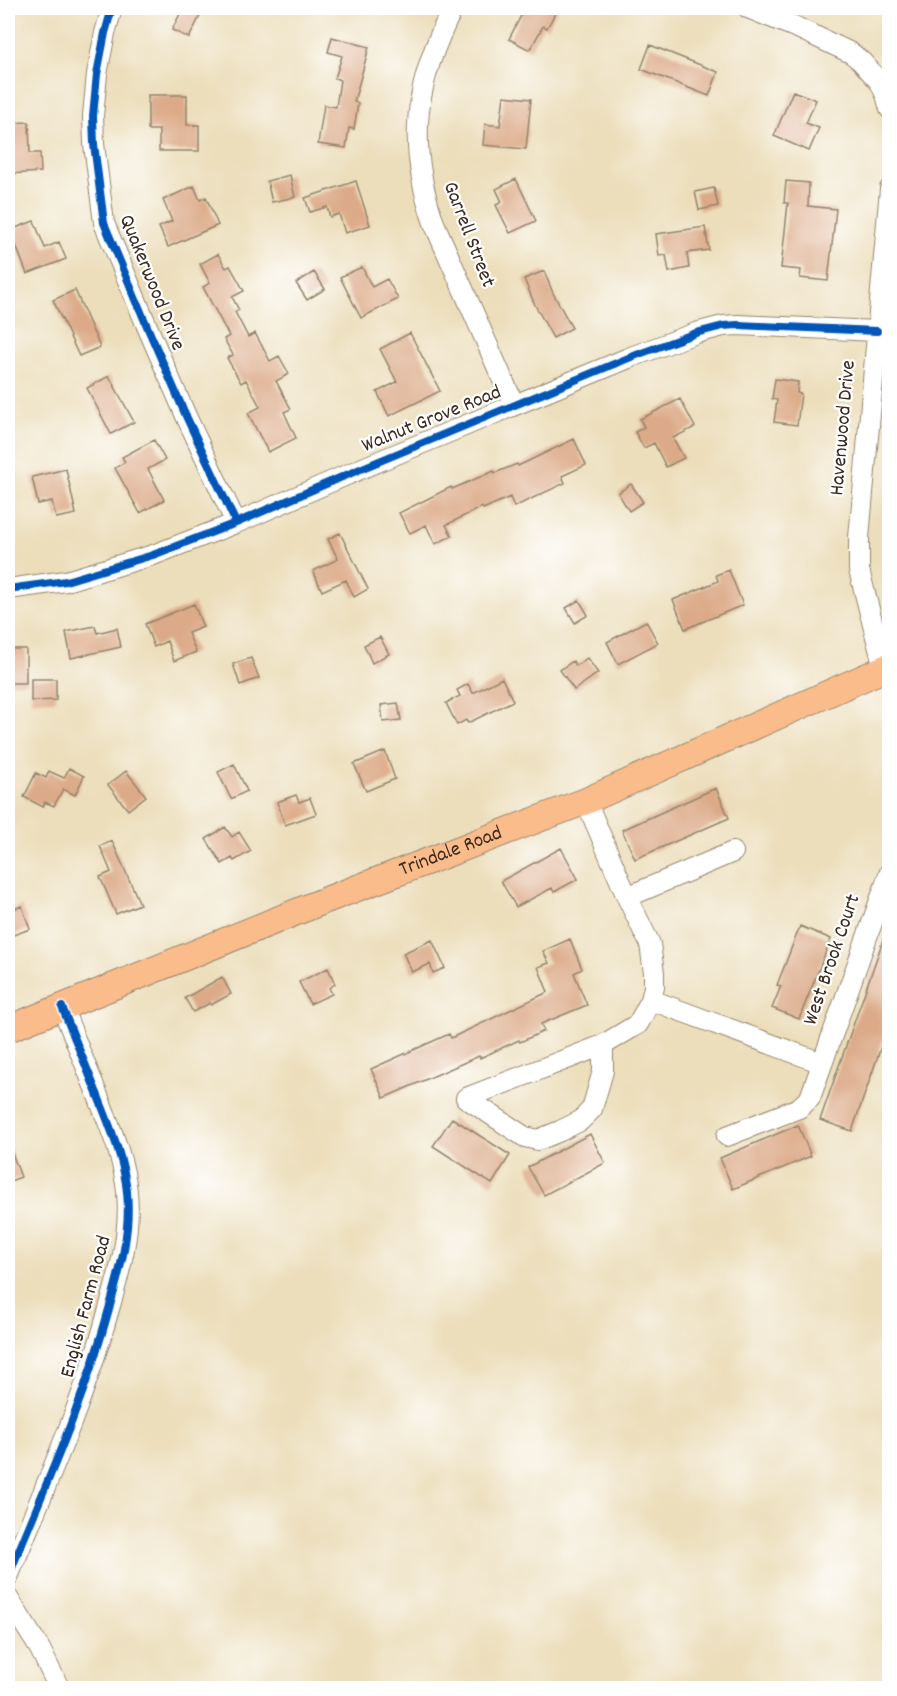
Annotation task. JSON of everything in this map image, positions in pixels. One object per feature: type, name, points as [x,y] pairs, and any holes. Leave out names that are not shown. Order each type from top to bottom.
[{"type":"main road","name":"Trindale Road","points":[[8,1029],[326,900],[586,801],[887,667]]},
{"type":"street","name":"Quakerwood Drive","points":[[112,8],[101,54],[93,116],[94,144],[104,223],[186,416],[236,523]]},
{"type":"street","name":"Garrell Street","points":[[453,8],[431,59],[423,86],[418,113],[419,169],[434,223],[514,405]]},
{"type":"street","points":[[748,8],[851,53],[880,82],[890,109]]},
{"type":"street","name":"Havenwood Drive","points":[[887,667],[860,570],[859,538],[890,189]]},
{"type":"street","name":"Walnut Grove Road","points":[[8,589],[79,578],[153,555],[236,523],[364,466],[631,357],[696,333],[723,326],[765,325],[877,331]]},
{"type":"street","points":[[586,801],[650,944],[654,980],[651,1000],[638,1024],[603,1045],[466,1098],[525,1137],[538,1140],[580,1122],[592,1109],[603,1071],[603,1045]]},
{"type":"street","points":[[627,897],[733,852]]},
{"type":"street","name":"West Brook Court","points":[[727,1136],[799,1108],[810,1098],[890,872]]},
{"type":"street","points":[[651,1000],[822,1063]]},
{"type":"street","name":"English Farm Road","points":[[8,1577],[77,1408],[93,1362],[119,1274],[128,1220],[127,1192],[122,1164],[109,1124],[62,1007]]},
{"type":"street","points":[[8,1598],[40,1649],[59,1689]]},
{"type":"building","points":[[183,8],[204,8],[189,38],[172,30]]},
{"type":"building","points":[[525,8],[558,8],[547,28],[543,26],[530,50],[509,39]]},
{"type":"building","points":[[332,37],[369,47],[354,102],[358,103],[354,129],[349,128],[346,148],[318,144],[324,105],[336,107],[340,80],[335,78],[342,56],[328,52]]},
{"type":"building","points":[[650,45],[718,72],[709,96],[641,69]]},
{"type":"building","points":[[793,91],[816,100],[806,123],[819,128],[809,151],[774,136]]},
{"type":"building","points":[[148,95],[187,95],[187,125],[199,125],[199,151],[159,151],[159,130],[148,130]]},
{"type":"building","points":[[504,96],[531,99],[526,149],[483,145],[485,124],[500,126]]},
{"type":"building","points":[[29,122],[30,153],[40,153],[41,172],[8,174],[8,123]]},
{"type":"building","points":[[290,175],[295,197],[272,202],[267,181]]},
{"type":"building","points":[[516,179],[536,221],[510,233],[496,205],[502,202],[496,189]]},
{"type":"building","points":[[356,181],[370,225],[345,233],[339,214],[330,217],[327,207],[310,212],[305,198]]},
{"type":"building","points":[[786,181],[809,183],[808,206],[836,209],[828,281],[800,278],[801,270],[781,268],[788,203],[784,203]]},
{"type":"building","points":[[194,186],[200,200],[206,197],[218,225],[168,247],[159,227],[172,221],[163,200]]},
{"type":"building","points":[[714,188],[718,206],[699,210],[695,192]]},
{"type":"building","points":[[34,221],[45,248],[59,242],[66,259],[27,274],[10,230]]},
{"type":"building","points":[[705,227],[709,250],[687,253],[689,268],[669,272],[666,255],[659,256],[656,234]]},
{"type":"building","points":[[218,254],[226,268],[230,266],[244,291],[232,297],[239,310],[235,312],[248,337],[255,333],[270,361],[279,356],[289,374],[276,381],[291,409],[284,412],[296,438],[268,452],[248,413],[260,407],[246,380],[241,383],[227,358],[233,355],[224,339],[229,336],[203,287],[210,283],[200,264]]},
{"type":"building","points":[[362,267],[372,287],[387,279],[398,299],[361,318],[340,277]]},
{"type":"building","points":[[544,271],[572,328],[553,338],[524,279]]},
{"type":"building","points":[[314,272],[325,289],[307,300],[296,283]]},
{"type":"building","points":[[75,290],[100,347],[79,356],[53,300]]},
{"type":"building","points":[[410,333],[440,391],[389,416],[377,392],[397,382],[380,349]]},
{"type":"building","points":[[109,376],[134,422],[111,434],[87,388]]},
{"type":"building","points":[[775,379],[798,382],[797,393],[801,394],[797,425],[774,422],[777,400],[772,399]]},
{"type":"building","points":[[680,399],[695,427],[673,438],[684,458],[666,467],[654,443],[644,448],[635,432],[644,427],[640,419]]},
{"type":"building","points":[[574,439],[586,465],[562,476],[565,483],[514,507],[510,497],[483,509],[482,507],[446,525],[452,536],[435,544],[426,525],[410,533],[399,513],[451,487],[452,489],[494,471],[495,473],[517,464],[518,466]]},
{"type":"building","points":[[154,440],[165,460],[148,469],[164,500],[140,513],[115,468],[125,462],[122,457]]},
{"type":"building","points":[[66,469],[76,514],[56,518],[52,501],[38,504],[32,477]]},
{"type":"building","points":[[631,484],[643,502],[629,511],[618,493]]},
{"type":"building","points":[[340,533],[368,589],[354,597],[346,580],[322,591],[313,571],[338,559],[328,539]]},
{"type":"building","points":[[729,570],[743,605],[685,629],[673,600],[718,581],[716,575]]},
{"type":"building","points":[[579,600],[588,615],[575,623],[566,608]]},
{"type":"building","points":[[194,604],[203,627],[188,633],[196,652],[174,661],[167,641],[154,647],[145,624]]},
{"type":"building","points":[[646,621],[658,643],[618,664],[607,642]]},
{"type":"building","points":[[95,626],[97,633],[117,628],[121,647],[71,658],[66,632]]},
{"type":"building","points":[[380,637],[389,654],[372,663],[364,645]]},
{"type":"building","points":[[8,649],[26,649],[26,683],[8,683]]},
{"type":"building","points":[[251,658],[259,678],[240,685],[233,664]]},
{"type":"building","points":[[587,658],[598,673],[574,690],[560,670],[573,661],[576,666]]},
{"type":"building","points":[[502,678],[513,701],[468,723],[466,720],[457,725],[446,703],[460,696],[457,690],[468,684],[473,693]]},
{"type":"building","points":[[31,679],[56,679],[56,700],[31,701]]},
{"type":"building","points":[[398,703],[401,720],[383,722],[381,705]]},
{"type":"building","points":[[385,751],[395,779],[366,791],[354,764]]},
{"type":"building","points":[[234,764],[247,791],[231,799],[218,772]]},
{"type":"building","points":[[69,768],[84,776],[75,795],[63,789],[54,806],[45,802],[43,807],[24,797],[36,773],[46,778],[49,771],[64,778]]},
{"type":"building","points":[[126,771],[146,796],[128,810],[108,785]]},
{"type":"building","points":[[716,788],[729,818],[635,859],[622,830]]},
{"type":"building","points":[[296,795],[299,802],[310,798],[316,814],[285,825],[277,802]]},
{"type":"building","points":[[225,827],[232,837],[239,832],[251,851],[234,861],[232,858],[222,864],[206,839]]},
{"type":"building","points":[[112,841],[140,904],[116,914],[100,877],[111,872],[100,846]]},
{"type":"building","points":[[561,848],[578,879],[554,892],[552,888],[516,907],[501,881]]},
{"type":"building","points":[[22,906],[30,929],[8,937],[8,911]]},
{"type":"building","points":[[800,926],[831,939],[799,1019],[772,1008],[781,986],[777,985]]},
{"type":"building","points":[[888,926],[890,926],[890,1021],[852,1131],[820,1120]]},
{"type":"building","points":[[570,939],[582,969],[574,973],[587,1005],[541,1024],[544,1031],[520,1042],[519,1040],[480,1058],[479,1056],[384,1098],[371,1069],[449,1034],[451,1038],[548,992],[538,967],[549,963],[543,951]]},
{"type":"building","points":[[432,940],[445,968],[433,973],[430,964],[412,972],[403,953]]},
{"type":"building","points":[[328,968],[335,984],[329,988],[332,994],[310,1004],[299,982]]},
{"type":"building","points":[[222,977],[231,994],[193,1012],[185,998]]},
{"type":"building","points":[[452,1118],[510,1155],[492,1184],[433,1146]]},
{"type":"building","points":[[798,1125],[811,1156],[733,1189],[720,1158]]},
{"type":"building","points":[[590,1134],[605,1163],[544,1195],[528,1167]]},
{"type":"building","points":[[8,1146],[21,1177],[8,1182]]},
{"type":"cycle path","points":[[112,8],[97,74],[93,116],[94,144],[104,223],[186,416],[236,523]]},
{"type":"cycle path","points":[[8,589],[66,581],[153,555],[236,523],[631,357],[696,333],[737,325],[877,331]]},
{"type":"cycle path","points":[[8,1577],[88,1377],[117,1280],[124,1251],[127,1222],[127,1192],[120,1155],[62,1007]]}]
